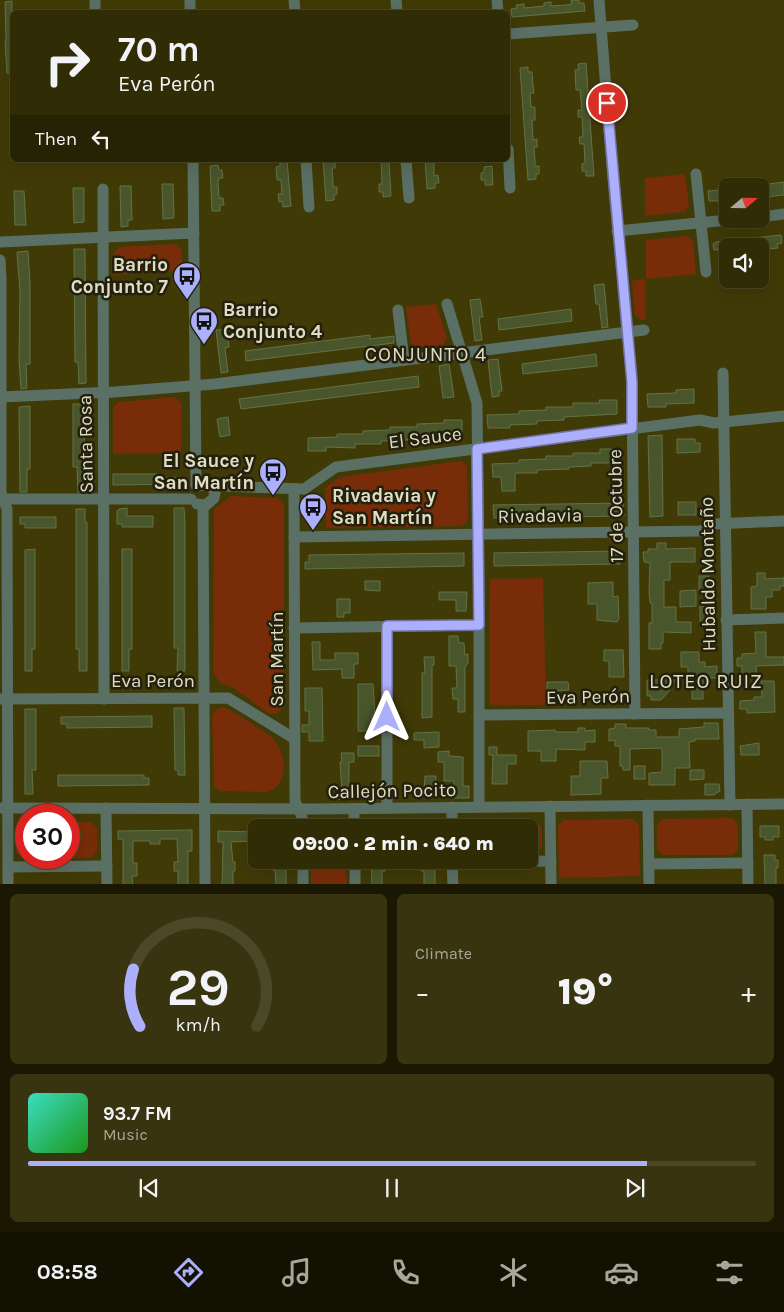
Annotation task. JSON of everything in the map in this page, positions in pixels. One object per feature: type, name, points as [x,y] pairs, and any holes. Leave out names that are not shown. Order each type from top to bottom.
[{"type":"street","name":"17 de Octubre","points":[[599,0],[617,231],[632,382],[635,714]]},
{"type":"street","points":[[510,34],[633,25]]},
{"type":"street","points":[[193,162],[196,485],[190,493],[191,499],[197,505],[203,506],[214,497],[214,490],[210,485]]},
{"type":"street","points":[[306,162],[309,208]]},
{"type":"street","points":[[406,162],[408,198]]},
{"type":"street","points":[[509,162],[510,188]]},
{"type":"street","points":[[696,174],[706,272]]},
{"type":"street","name":"Santa Rosa","points":[[103,189],[104,699]]},
{"type":"street","points":[[769,215],[784,214]]},
{"type":"street","points":[[617,231],[719,221]]},
{"type":"street","points":[[0,242],[194,233]]},
{"type":"street","points":[[0,260],[1,493],[2,500],[8,510],[4,699],[4,808],[8,884]]},
{"type":"street","points":[[447,304],[476,403],[479,534],[479,807]]},
{"type":"street","points":[[398,310],[404,360]]},
{"type":"street","points":[[1,397],[103,393],[195,385],[644,330]]},
{"type":"street","name":"Hubaldo Montaño","points":[[722,373],[730,804]]},
{"type":"street","name":"El Sauce","points":[[196,485],[304,489],[336,467],[700,420],[714,423],[784,416]]},
{"type":"street","name":"San Martín","points":[[294,489],[295,801],[302,819]]},
{"type":"street","points":[[2,500],[191,499]]},
{"type":"street","points":[[203,506],[205,884]]},
{"type":"street","name":"Rivadavia","points":[[294,537],[701,531],[714,524],[784,521]]},
{"type":"street","points":[[726,620],[784,618]]},
{"type":"street","points":[[294,628],[479,625]]},
{"type":"street","points":[[387,626],[387,808]]},
{"type":"street","name":"Eva Perón","points":[[4,699],[228,698],[295,739]]},
{"type":"street","name":"Eva Perón","points":[[479,715],[728,713]]},
{"type":"street","points":[[747,804],[748,884]]},
{"type":"street","name":"Callejón Pocito","points":[[4,808],[387,808],[784,804]]},
{"type":"street","points":[[648,805],[649,884]]},
{"type":"street","points":[[550,806],[551,884]]},
{"type":"street","points":[[452,807],[452,819]]},
{"type":"street","points":[[106,808],[107,884]]},
{"type":"street","points":[[354,808],[354,819]]},
{"type":"street","points":[[538,861],[551,861]]},
{"type":"street","points":[[649,864],[748,863]]},
{"type":"street","points":[[8,867],[106,866]]},
{"type":"street","points":[[303,869],[303,884]]},
{"type":"street","points":[[355,869],[355,884]]},
{"type":"street","points":[[452,869],[453,884]]},
{"type":"shaded area","points":[[685,174],[689,206],[684,212],[645,216],[645,178]]},
{"type":"shaded area","points":[[687,236],[693,241],[696,274],[646,279],[646,240]]},
{"type":"shaded area","points":[[176,244],[182,250],[182,271],[114,275],[114,253],[119,247]]},
{"type":"shaded area","points":[[645,279],[645,320],[642,320],[635,315],[632,281]]},
{"type":"shaded area","points":[[436,304],[447,338],[443,345],[417,348],[411,343],[406,307]]},
{"type":"shaded area","points":[[175,397],[181,403],[181,453],[113,454],[113,408],[119,402]]},
{"type":"shaded area","points":[[461,461],[467,466],[468,520],[462,526],[326,528],[325,488],[340,477]]},
{"type":"shaded area","points":[[231,496],[277,498],[284,505],[284,704],[276,714],[268,713],[232,687],[220,683],[213,672],[214,509]]},
{"type":"shaded area","points":[[543,578],[546,705],[492,705],[489,703],[490,579]]},
{"type":"shaded area","points":[[223,707],[263,731],[277,744],[281,751],[284,768],[279,784],[274,789],[266,792],[220,791],[214,786],[212,715],[217,709]]},
{"type":"shaded area","points":[[732,818],[738,824],[738,849],[732,855],[663,855],[657,850],[657,824],[663,819]]},
{"type":"shaded area","points":[[633,819],[639,825],[640,876],[559,878],[558,826],[564,820]]},
{"type":"shaded area","points":[[80,822],[91,822],[97,828],[97,852],[91,858],[80,858]]},
{"type":"shaded area","points":[[538,823],[542,827],[542,848],[538,852]]},
{"type":"shaded area","points":[[311,869],[346,869],[347,884],[311,884]]},
{"type":"building","points":[[571,0],[579,0],[579,3],[584,3],[585,11],[512,17],[511,9],[517,8],[516,5],[524,4],[524,8],[544,6],[544,3],[551,2],[551,6],[566,5],[572,4]]},
{"type":"building","points":[[12,1],[12,10],[10,10],[10,73],[7,73],[5,2]]},
{"type":"building","points":[[586,63],[594,176],[586,176],[586,171],[582,171],[582,164],[585,163],[584,144],[580,144],[579,137],[583,137],[582,117],[578,117],[578,110],[582,110],[580,90],[576,90],[575,70],[579,69],[578,64]]},
{"type":"building","points":[[528,67],[528,72],[532,72],[534,93],[530,93],[531,107],[535,107],[535,120],[532,120],[533,140],[537,139],[537,147],[534,147],[535,166],[539,166],[539,174],[536,174],[536,179],[528,180],[520,68]]},
{"type":"building","points":[[280,162],[287,162],[291,206],[283,207],[282,201],[279,202],[278,194],[282,194],[281,180],[277,180],[276,167],[280,166]]},
{"type":"building","points":[[323,162],[335,162],[335,168],[332,168],[333,187],[337,187],[337,194],[334,195],[334,200],[326,201]]},
{"type":"building","points":[[381,162],[389,162],[391,196],[383,197],[383,192],[379,192],[379,184],[382,184]]},
{"type":"building","points":[[425,162],[434,162],[434,176],[438,175],[439,183],[435,183],[435,188],[427,189]]},
{"type":"building","points":[[218,165],[219,170],[222,170],[223,178],[219,178],[218,183],[219,198],[223,198],[224,205],[220,205],[220,211],[212,211],[210,166]]},
{"type":"building","points":[[492,166],[493,185],[485,185],[485,180],[481,180],[481,173],[484,172],[484,167]]},
{"type":"building","points":[[784,182],[784,195],[769,197],[769,184]]},
{"type":"building","points":[[162,184],[173,184],[174,218],[163,219]]},
{"type":"building","points":[[120,186],[131,186],[132,220],[128,220],[128,226],[121,227]]},
{"type":"building","points":[[73,188],[84,188],[84,222],[74,223]]},
{"type":"building","points":[[719,190],[719,201],[709,201],[708,191]]},
{"type":"building","points":[[14,191],[24,191],[26,225],[15,225]]},
{"type":"building","points":[[781,235],[782,243],[777,244],[778,248],[769,249],[769,238],[753,238]]},
{"type":"building","points":[[719,242],[719,250],[714,250],[713,244]]},
{"type":"building","points":[[74,249],[85,249],[86,383],[79,384],[78,362],[75,362]]},
{"type":"building","points":[[28,251],[30,364],[26,364],[27,388],[21,389],[19,360],[20,292],[17,252]]},
{"type":"building","points":[[604,284],[608,327],[602,328],[599,304],[596,304],[594,285]]},
{"type":"building","points":[[480,299],[483,317],[479,317],[482,340],[475,341],[470,300]]},
{"type":"building","points":[[571,309],[572,321],[499,330],[498,319]]},
{"type":"building","points":[[227,329],[229,347],[225,348],[228,372],[221,373],[216,330]]},
{"type":"building","points":[[370,335],[370,339],[394,336],[394,343],[246,361],[245,351]]},
{"type":"building","points":[[596,354],[597,366],[523,374],[522,364]]},
{"type":"building","points":[[498,359],[502,391],[499,391],[499,396],[492,397],[488,360]]},
{"type":"building","points":[[449,364],[454,397],[443,398],[439,366]]},
{"type":"building","points":[[418,376],[419,387],[241,409],[239,399]]},
{"type":"building","points":[[694,389],[694,403],[666,404],[666,407],[648,407],[647,394],[676,393],[676,390]]},
{"type":"building","points":[[599,400],[617,400],[617,414],[564,417],[564,420],[537,421],[537,424],[510,425],[510,428],[488,428],[487,415],[519,414],[519,411],[546,410],[546,407],[573,407],[573,403],[600,403]]},
{"type":"building","points":[[73,404],[84,404],[85,492],[78,492],[77,467],[73,467]]},
{"type":"building","points":[[30,406],[30,469],[27,469],[27,492],[20,492],[19,407]]},
{"type":"building","points":[[228,417],[230,435],[220,437],[217,419]]},
{"type":"building","points":[[444,420],[462,420],[462,433],[435,434],[435,437],[408,437],[408,440],[381,441],[381,444],[355,444],[355,448],[326,447],[326,451],[308,451],[308,438],[337,437],[337,434],[363,434],[363,431],[390,430],[390,427],[417,427],[417,424],[444,423]]},
{"type":"building","points":[[662,435],[663,516],[650,517],[648,436]]},
{"type":"building","points":[[677,439],[695,439],[695,443],[700,443],[700,452],[677,453]]},
{"type":"building","points":[[600,449],[618,449],[618,463],[591,463],[591,466],[569,467],[569,469],[537,470],[537,473],[515,473],[515,491],[502,491],[501,477],[493,477],[492,464],[546,459],[546,456],[573,456],[573,453],[600,453]]},
{"type":"building","points":[[113,474],[158,474],[158,478],[181,477],[181,484],[113,485]]},
{"type":"building","points":[[678,502],[696,502],[696,515],[678,515]]},
{"type":"building","points":[[623,503],[624,516],[494,518],[493,505]]},
{"type":"building","points":[[127,508],[127,516],[153,516],[153,527],[122,527],[122,524],[117,524],[117,511]]},
{"type":"building","points":[[174,508],[184,508],[185,522],[185,671],[177,671],[178,648],[174,648]]},
{"type":"building","points":[[76,509],[85,509],[85,522],[87,522],[87,671],[79,671],[79,649],[76,649]]},
{"type":"building","points":[[20,517],[56,517],[56,528],[25,528],[25,524],[20,524]]},
{"type":"building","points":[[657,543],[666,543],[666,549],[695,548],[695,562],[670,562],[670,580],[664,580],[664,607],[676,607],[676,622],[691,622],[691,633],[663,632],[661,649],[649,649],[649,623],[652,623],[652,603],[650,603],[649,591],[650,563],[644,562],[643,552],[648,552],[648,549],[657,549]]},
{"type":"building","points":[[35,549],[35,649],[32,649],[32,671],[25,671],[25,550]]},
{"type":"building","points":[[122,549],[132,549],[132,649],[129,649],[129,671],[122,671]]},
{"type":"building","points":[[619,551],[620,564],[494,566],[494,553]]},
{"type":"building","points":[[464,553],[464,566],[305,569],[305,562],[309,562],[309,555]]},
{"type":"building","points":[[757,573],[765,573],[765,579],[784,578],[784,586],[780,586],[780,590],[772,590],[772,597],[766,597],[766,609],[751,609],[751,587],[757,586]]},
{"type":"building","points":[[699,576],[709,576],[709,590],[699,590]]},
{"type":"building","points":[[365,581],[380,581],[380,591],[365,590]]},
{"type":"building","points":[[613,582],[613,597],[618,596],[619,619],[617,622],[597,620],[597,604],[588,604],[588,583]]},
{"type":"building","points":[[696,590],[696,606],[680,607],[680,591]]},
{"type":"building","points":[[439,592],[467,592],[466,611],[456,611],[456,600],[439,600]]},
{"type":"building","points":[[337,599],[350,599],[350,613],[344,613],[344,617],[337,617]]},
{"type":"building","points":[[700,606],[712,606],[712,622],[700,622]]},
{"type":"building","points":[[755,632],[766,632],[766,657],[784,657],[784,665],[756,666],[757,678],[742,678],[742,666],[737,666],[737,658],[742,658],[742,654],[756,653]]},
{"type":"building","points":[[449,636],[458,636],[459,643],[464,643],[465,655],[468,654],[468,663],[465,667],[465,712],[458,712],[458,699],[453,699],[452,688],[457,688],[456,666],[449,666]]},
{"type":"building","points":[[312,642],[320,642],[320,660],[335,660],[335,653],[358,653],[358,664],[354,664],[354,678],[342,678],[342,669],[313,670]]},
{"type":"building","points":[[604,650],[623,650],[624,677],[609,677],[609,661],[604,661]]},
{"type":"building","points":[[681,652],[699,652],[699,662],[705,662],[705,667],[717,666],[717,678],[708,678],[708,684],[703,684],[703,699],[692,699],[692,681],[688,681],[688,667],[681,667]]},
{"type":"building","points":[[424,657],[434,657],[434,665],[432,665],[432,717],[422,718],[422,673],[425,673]]},
{"type":"building","points":[[647,680],[676,680],[668,688],[670,690],[661,700],[651,700],[651,696],[647,696]]},
{"type":"building","points":[[761,681],[774,681],[775,712],[747,713],[747,709],[740,709],[740,701],[754,700],[754,697],[762,697]]},
{"type":"building","points":[[547,682],[568,682],[569,690],[547,691]]},
{"type":"building","points":[[358,684],[373,684],[375,715],[372,715],[372,731],[358,731]]},
{"type":"building","points":[[305,688],[322,688],[323,741],[309,741],[309,732],[302,732],[302,725],[309,725],[309,711],[305,711]]},
{"type":"building","points":[[174,708],[184,708],[185,775],[178,775],[178,770],[175,770]]},
{"type":"building","points":[[25,709],[36,709],[36,770],[32,770],[33,794],[25,794]]},
{"type":"building","points":[[152,716],[152,727],[67,728],[67,724],[61,724],[61,717]]},
{"type":"building","points":[[704,723],[718,723],[719,739],[695,739],[695,741],[689,742],[690,768],[675,768],[675,785],[649,785],[649,773],[662,772],[662,748],[630,749],[630,770],[623,770],[623,766],[620,766],[620,746],[615,746],[615,740],[609,741],[609,729],[615,728],[615,724],[626,724],[626,728],[649,728],[649,730],[656,730],[656,737],[679,737],[679,729],[704,727]]},
{"type":"building","points":[[578,728],[585,728],[585,731],[595,730],[595,742],[585,742],[585,750],[556,749],[556,761],[541,761],[541,751],[528,751],[528,731],[555,730],[555,732],[578,732]]},
{"type":"building","points":[[439,732],[439,747],[424,748],[424,740],[414,740],[414,733]]},
{"type":"building","points":[[759,743],[759,755],[741,755],[740,746]]},
{"type":"building","points":[[358,746],[379,746],[379,756],[358,756]]},
{"type":"building","points":[[489,747],[497,747],[497,755],[516,755],[516,764],[507,764],[507,784],[492,784],[493,755],[489,755]]},
{"type":"building","points":[[449,751],[449,756],[463,757],[463,786],[469,786],[469,798],[454,798],[454,781],[444,781],[444,762],[438,762],[438,752]]},
{"type":"building","points":[[341,753],[354,753],[354,762],[349,762],[349,799],[338,799],[338,792],[342,792]]},
{"type":"building","points":[[580,761],[607,761],[608,778],[601,778],[601,794],[571,795],[571,776],[580,776]]},
{"type":"building","points":[[634,766],[645,766],[645,779],[634,779]]},
{"type":"building","points":[[690,770],[704,770],[704,779],[690,780]]},
{"type":"building","points":[[58,775],[144,775],[144,778],[149,778],[149,785],[58,786]]},
{"type":"building","points":[[425,776],[436,776],[435,792],[424,792]]},
{"type":"building","points":[[705,784],[719,784],[720,791],[714,795],[705,795]]},
{"type":"building","points":[[760,826],[779,826],[779,837],[773,837],[773,840],[765,840],[765,837],[760,837]]},
{"type":"building","points":[[192,830],[192,851],[188,851],[188,884],[178,884],[178,871],[174,871],[174,862],[178,862],[177,839],[160,839],[160,844],[150,844],[150,841],[133,841],[133,863],[137,863],[137,876],[132,876],[133,884],[123,884],[123,839],[118,839],[118,831]]},
{"type":"building","points":[[218,831],[248,832],[248,841],[231,842],[233,862],[235,862],[233,884],[222,884],[223,842],[218,842]]},
{"type":"building","points":[[764,855],[775,855],[775,860],[778,860],[776,884],[765,884]]},
{"type":"building","points":[[286,869],[286,884],[276,884],[275,870],[272,870]]},
{"type":"building","points":[[371,869],[385,869],[385,871],[382,871],[382,884],[372,884]]},
{"type":"building","points":[[421,869],[435,869],[435,884],[424,884],[424,871],[421,871]]},
{"type":"place","name":"Barrio Conjunto 7","points":[[187,300]]},
{"type":"place","name":"Barrio Conjunto 4","points":[[204,345]]},
{"type":"place","name":"El Sauce y San Martín","points":[[273,496]]},
{"type":"place","name":"Rivadavia y San Martín","points":[[313,531]]},
{"type":"district","name":"CONJUNTO 4","points":[[426,354]]},
{"type":"district","name":"LOTEO RUIZ","points":[[706,681]]},
{"type":"route","points":[[387,717],[387,626],[479,625],[477,449],[632,428],[632,382],[607,103]]}]
